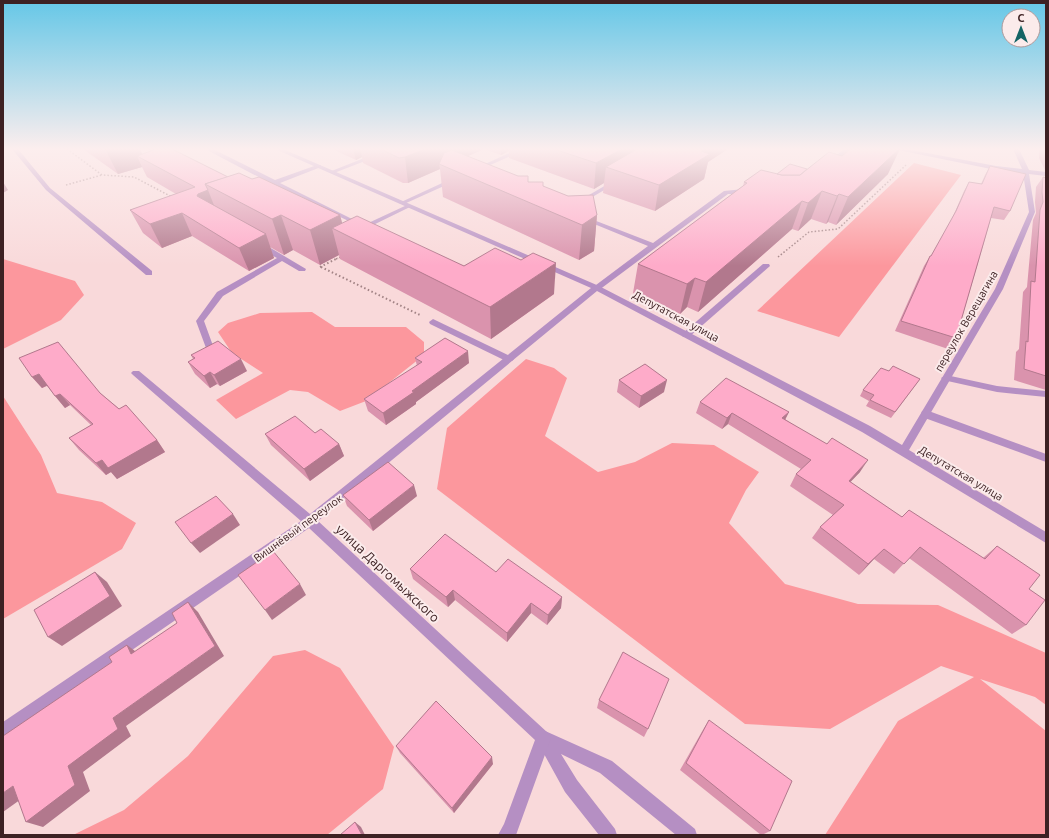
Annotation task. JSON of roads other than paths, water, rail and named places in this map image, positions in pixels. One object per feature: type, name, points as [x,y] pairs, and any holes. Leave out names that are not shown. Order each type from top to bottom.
[{"type":"street","points":[[47,188],[150,273]]},
{"type":"street","points":[[280,188],[375,232]]},
{"type":"street","name":"Депутатская улица","points":[[368,188],[513,256],[596,288],[866,429],[1046,538]]},
{"type":"street","points":[[402,203],[435,188]]},
{"type":"street","points":[[571,207],[603,188]]},
{"type":"street","name":"переулок Верещагина","points":[[903,452],[999,289],[1032,212],[1029,188]]},
{"type":"street","name":"Вишнёвый переулок","points":[[3,731],[310,521],[596,288],[726,192],[744,191],[758,195]]},
{"type":"street","points":[[365,227],[409,206]]},
{"type":"street","points":[[580,217],[654,246]]},
{"type":"street","points":[[257,243],[302,269]]},
{"type":"street","points":[[212,354],[200,321],[220,294],[282,258]]},
{"type":"street","points":[[686,335],[766,266]]},
{"type":"street","points":[[433,322],[509,359]]},
{"type":"street","name":"улица Даргомыжского","points":[[136,373],[310,521],[544,738]]},
{"type":"street","points":[[946,378],[997,389],[1046,394]]},
{"type":"street","points":[[926,414],[1046,458]]},
{"type":"street","points":[[506,835],[510,829],[544,738]]},
{"type":"street","points":[[544,738],[571,786],[610,835]]},
{"type":"street","points":[[544,738],[606,768],[689,835]]}]
